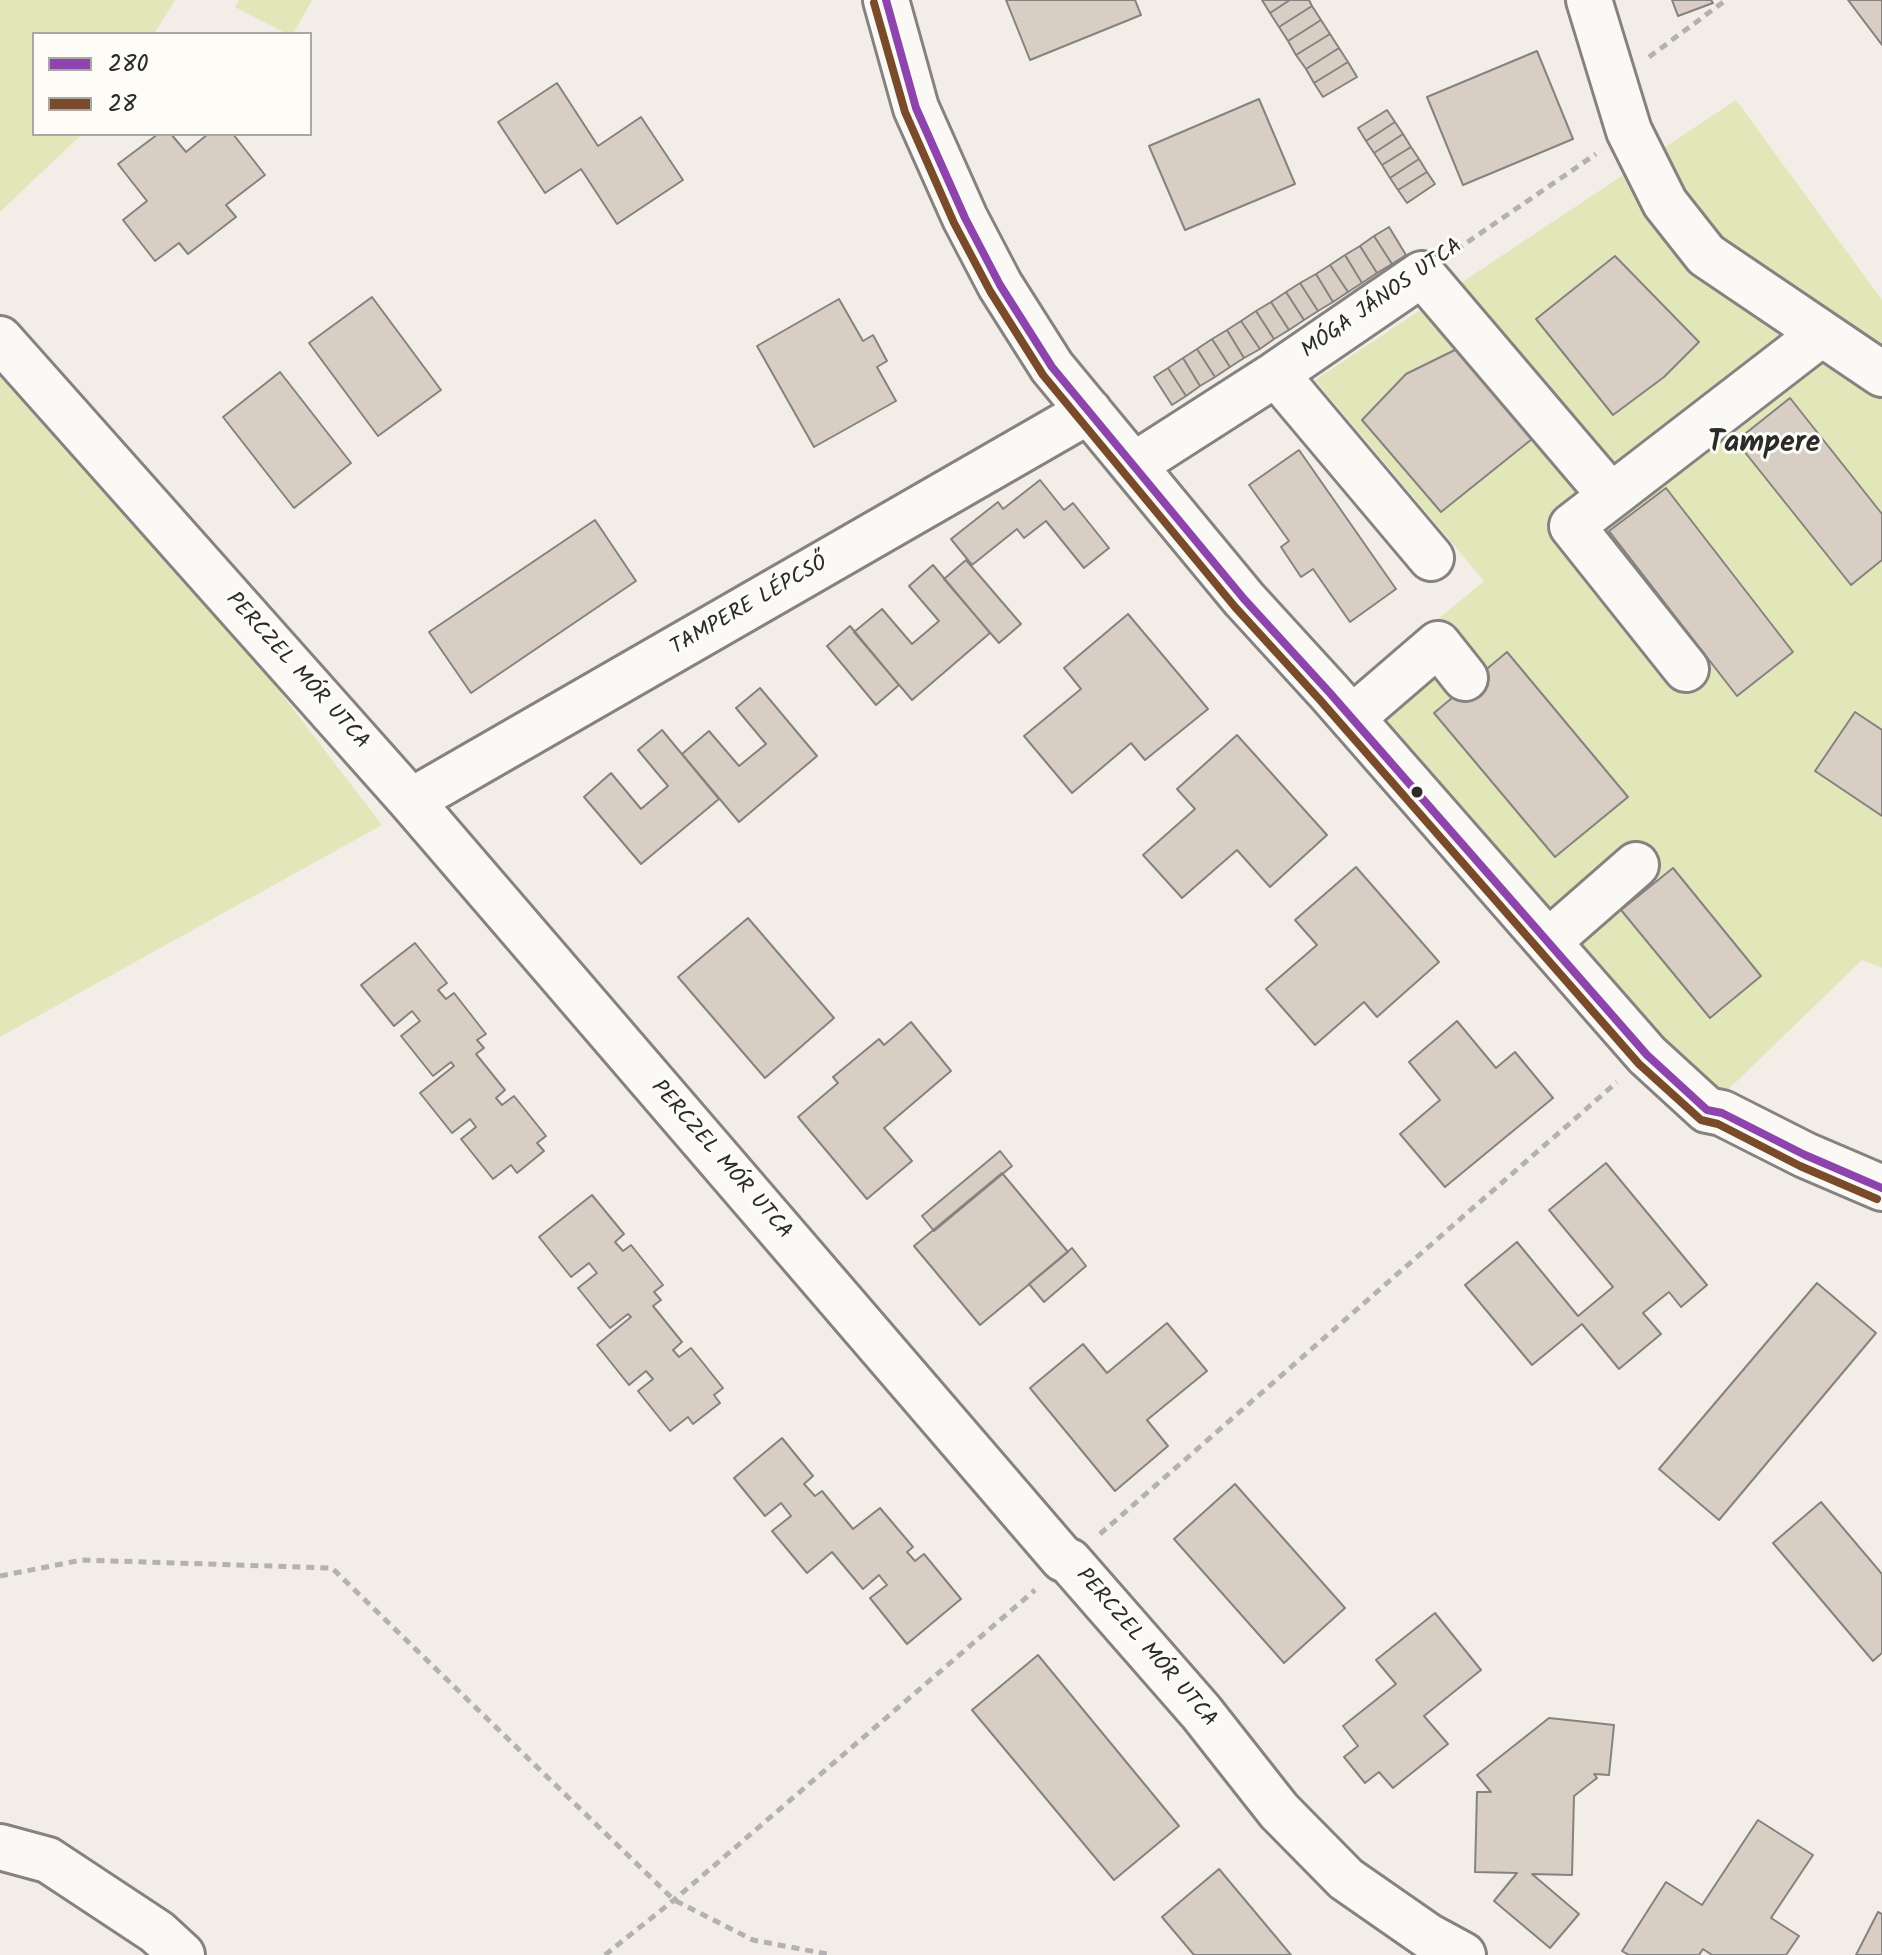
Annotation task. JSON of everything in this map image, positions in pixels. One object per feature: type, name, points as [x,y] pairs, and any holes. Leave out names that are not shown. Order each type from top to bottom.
[{"type":"street","points":[[886,0],[916,108],[965,218],[1000,285],[1052,367],[1244,599],[1647,1055],[1707,1110],[1722,1113],[1805,1155],[1882,1188]]},
{"type":"street","points":[[1589,0],[1629,131],[1665,203],[1706,255],[1882,374]]},
{"type":"street","points":[[1422,274],[1611,496]]},
{"type":"street","name":"MÓGA JÁNOS UTCA","points":[[1134,465],[1276,374],[1422,274]]},
{"type":"street","points":[[1686,669],[1572,526],[1821,334]]},
{"type":"street","name":"PERCZEL MÓR UTCA","points":[[0,339],[411,801],[1042,1535],[1063,1559],[1069,1561],[1201,1712],[1279,1811],[1346,1879],[1428,1936],[1463,1955]]},
{"type":"street","points":[[1276,374],[1431,558]]},
{"type":"street","name":"TAMPERE LÉPCSŐ","points":[[411,801],[1089,411]]},
{"type":"street","points":[[1352,718],[1438,644],[1465,678]]},
{"type":"street","points":[[1548,942],[1636,865]]},
{"type":"street","points":[[0,1847],[48,1860],[157,1932],[182,1955]]},
{"type":"path","points":[[1613,84],[1726,0]]},
{"type":"path","name":"MÓGA JÁNOS UTCA","points":[[1422,274],[1629,131]]},
{"type":"path","points":[[605,1955],[674,1900],[1069,1561],[1647,1055]]},
{"type":"path","points":[[0,1576],[82,1560],[332,1568],[674,1900],[753,1940],[832,1955]]},
{"type":"green space","points":[[0,0],[175,0],[155,32],[32,32],[32,136],[80,136],[0,212]]},
{"type":"green space","points":[[239,0],[312,0],[294,32],[283,32],[235,7]]},
{"type":"green space","points":[[1736,100],[1882,300],[1882,968],[1862,960],[1707,1110],[1338,702],[1484,581],[1315,380]]},
{"type":"green space","points":[[0,326],[382,825],[0,1037]]},
{"type":"building","points":[[1006,0],[1135,0],[1141,15],[1030,60]]},
{"type":"building","points":[[1262,0],[1290,0],[1270,13]]},
{"type":"building","points":[[1290,0],[1309,0],[1312,6],[1279,27],[1270,13]]},
{"type":"building","points":[[1672,0],[1711,0],[1713,3],[1678,16]]},
{"type":"building","points":[[1848,0],[1882,0],[1882,45]]},
{"type":"building","points":[[1312,6],[1321,20],[1288,41],[1279,27]]},
{"type":"building","points":[[1321,20],[1330,34],[1296,55],[1288,41]]},
{"type":"building","points":[[1330,34],[1339,48],[1306,69],[1296,55]]},
{"type":"building","points":[[1339,48],[1348,62],[1314,83],[1306,69]]},
{"type":"building","points":[[1537,51],[1573,139],[1463,185],[1427,97]]},
{"type":"building","points":[[1348,62],[1357,77],[1323,97],[1314,83]]},
{"type":"building","points":[[557,83],[598,146],[641,117],[683,180],[617,224],[581,169],[545,193],[498,122]]},
{"type":"building","points":[[1259,99],[1295,184],[1185,230],[1149,146]]},
{"type":"building","points":[[1387,110],[1395,122],[1366,141],[1358,128]]},
{"type":"building","points":[[1395,122],[1403,134],[1374,153],[1366,141]]},
{"type":"building","points":[[1403,134],[1411,147],[1382,165],[1374,153]]},
{"type":"building","points":[[155,136],[173,136],[186,152],[206,136],[235,136],[265,175],[226,205],[236,217],[188,254],[179,243],[155,261],[123,220],[147,201],[118,164]]},
{"type":"building","points":[[1411,147],[1419,159],[1390,178],[1382,165]]},
{"type":"building","points":[[1419,159],[1427,172],[1398,190],[1390,178]]},
{"type":"building","points":[[1427,172],[1435,184],[1407,203],[1398,190]]},
{"type":"building","points":[[1389,227],[1406,255],[1392,264],[1374,236]]},
{"type":"building","points":[[1374,236],[1392,264],[1377,273],[1360,246]]},
{"type":"building","points":[[1360,246],[1377,273],[1362,283],[1345,255]]},
{"type":"building","points":[[1345,255],[1362,283],[1348,292],[1330,265]]},
{"type":"building","points":[[1615,256],[1699,342],[1664,377],[1613,415],[1536,319]]},
{"type":"building","points":[[1330,265],[1348,292],[1333,302],[1316,274]]},
{"type":"building","points":[[1316,274],[1333,302],[1318,311],[1300,283]]},
{"type":"building","points":[[1300,283],[1318,311],[1304,320],[1286,292]]},
{"type":"building","points":[[1286,292],[1304,320],[1289,330],[1271,302]]},
{"type":"building","points":[[372,297],[441,390],[378,436],[309,343]]},
{"type":"building","points":[[839,299],[863,341],[873,335],[887,361],[877,367],[896,401],[814,447],[757,346]]},
{"type":"building","points":[[1271,302],[1289,330],[1274,339],[1256,311]]},
{"type":"building","points":[[1256,311],[1274,339],[1260,349],[1241,321]]},
{"type":"building","points":[[1241,321],[1260,349],[1244,358],[1227,330]]},
{"type":"building","points":[[1227,330],[1244,358],[1230,367],[1212,339]]},
{"type":"building","points":[[1212,339],[1230,367],[1215,377],[1197,349]]},
{"type":"building","points":[[1463,346],[1537,435],[1441,512],[1362,420],[1406,374]]},
{"type":"building","points":[[1197,349],[1215,377],[1200,386],[1183,358]]},
{"type":"building","points":[[1183,358],[1200,386],[1186,396],[1168,368]]},
{"type":"building","points":[[1168,368],[1186,396],[1172,405],[1154,377]]},
{"type":"building","points":[[280,372],[351,463],[294,508],[223,417]]},
{"type":"building","points":[[1790,398],[1882,514],[1882,560],[1851,585],[1736,441]]},
{"type":"building","points":[[1299,450],[1396,589],[1350,622],[1313,569],[1301,577],[1281,547],[1289,541],[1249,485]]},
{"type":"building","points":[[1040,480],[1064,510],[1073,503],[1109,548],[1084,568],[1046,521],[1024,538],[1017,529],[972,565],[951,539],[998,502],[1003,509]]},
{"type":"building","points":[[1666,488],[1793,652],[1737,696],[1609,531]]},
{"type":"building","points":[[595,520],[636,581],[471,693],[429,632]]},
{"type":"building","points":[[966,560],[1021,624],[999,643],[944,579]]},
{"type":"building","points":[[933,565],[990,633],[912,700],[854,632],[882,609],[912,644],[939,621],[909,586]]},
{"type":"building","points":[[1128,614],[1208,709],[1145,760],[1131,743],[1072,793],[1024,736],[1081,689],[1064,668]]},
{"type":"building","points":[[850,626],[899,685],[876,705],[827,646]]},
{"type":"building","points":[[1507,652],[1628,797],[1555,857],[1434,713]]},
{"type":"building","points":[[760,688],[817,756],[739,822],[682,754],[709,731],[739,766],[766,744],[736,708]]},
{"type":"building","points":[[1855,712],[1882,730],[1882,816],[1815,771]]},
{"type":"building","points":[[662,730],[719,799],[641,864],[584,797],[611,773],[641,809],[668,786],[638,750]]},
{"type":"building","points":[[1237,735],[1327,835],[1270,887],[1237,850],[1182,898],[1143,855],[1195,809],[1177,789]]},
{"type":"building","points":[[1356,867],[1439,962],[1377,1017],[1364,1002],[1315,1045],[1266,989],[1317,945],[1295,920]]},
{"type":"building","points":[[1673,868],[1761,976],[1710,1018],[1621,910]]},
{"type":"building","points":[[748,918],[834,1018],[765,1078],[678,977]]},
{"type":"building","points":[[415,943],[447,983],[438,990],[446,999],[454,993],[486,1034],[477,1040],[484,1048],[476,1054],[505,1090],[496,1098],[502,1105],[514,1096],[546,1136],[537,1143],[544,1151],[517,1173],[511,1165],[493,1179],[461,1139],[476,1127],[470,1119],[452,1133],[420,1093],[454,1066],[451,1062],[433,1076],[401,1036],[420,1021],[412,1011],[394,1026],[361,985]]},
{"type":"building","points":[[1457,1021],[1496,1068],[1515,1052],[1553,1098],[1445,1187],[1400,1134],[1440,1100],[1409,1062]]},
{"type":"building","points":[[911,1022],[951,1071],[884,1128],[912,1161],[867,1199],[798,1117],[838,1083],[833,1077],[879,1039],[884,1045]]},
{"type":"building","points":[[1000,1151],[1012,1166],[934,1231],[922,1216]]},
{"type":"building","points":[[1606,1163],[1707,1285],[1681,1307],[1669,1292],[1643,1313],[1661,1334],[1619,1369],[1582,1324],[1532,1365],[1465,1285],[1517,1242],[1578,1316],[1613,1287],[1549,1210]]},
{"type":"building","points":[[1002,1173],[1068,1252],[980,1325],[914,1246]]},
{"type":"building","points":[[592,1195],[624,1234],[615,1242],[623,1251],[631,1245],[663,1285],[654,1292],[661,1300],[653,1306],[682,1342],[673,1350],[679,1357],[691,1348],[723,1388],[714,1395],[720,1403],[693,1424],[688,1417],[670,1431],[638,1391],[653,1379],[646,1371],[629,1385],[597,1345],[631,1317],[628,1314],[610,1328],[578,1288],[597,1273],[589,1263],[571,1277],[539,1237]]},
{"type":"building","points":[[1072,1248],[1086,1266],[1044,1302],[1029,1284]]},
{"type":"building","points":[[1817,1283],[1876,1333],[1719,1520],[1659,1469]]},
{"type":"building","points":[[1167,1323],[1207,1371],[1147,1420],[1168,1446],[1115,1491],[1030,1388],[1083,1344],[1107,1373]]},
{"type":"building","points":[[782,1438],[813,1476],[804,1484],[815,1496],[822,1491],[853,1529],[880,1508],[913,1547],[907,1552],[915,1561],[924,1554],[961,1599],[907,1644],[870,1598],[887,1585],[879,1575],[863,1589],[832,1552],[807,1573],[772,1531],[791,1516],[781,1503],[765,1516],[734,1478]]},
{"type":"building","points":[[1235,1484],[1345,1608],[1284,1663],[1174,1539]]},
{"type":"building","points":[[1821,1502],[1882,1574],[1882,1653],[1873,1661],[1773,1543]]},
{"type":"building","points":[[1435,1613],[1481,1670],[1424,1716],[1448,1744],[1393,1788],[1379,1772],[1365,1783],[1344,1757],[1358,1746],[1343,1726],[1396,1684],[1376,1660]]},
{"type":"building","points":[[1038,1655],[1179,1826],[1114,1880],[972,1710]]},
{"type":"building","points":[[1549,1718],[1614,1725],[1609,1775],[1594,1774],[1597,1778],[1574,1796],[1572,1875],[1532,1874],[1579,1914],[1550,1948],[1494,1901],[1517,1873],[1475,1872],[1477,1792],[1491,1792],[1477,1775]]},
{"type":"building","points":[[1758,1820],[1813,1855],[1771,1918],[1799,1936],[1786,1955],[1712,1955],[1703,1949],[1699,1955],[1629,1955],[1622,1951],[1666,1882],[1702,1905]]},
{"type":"building","points":[[1219,1869],[1291,1955],[1194,1955],[1162,1917]]},
{"type":"building","points":[[1878,1912],[1882,1914],[1882,1955],[1856,1955]]},
{"type":"transit line","name":"280","points":[[886,0],[916,108],[965,218],[1000,285],[1052,367],[1244,599],[1647,1055],[1707,1110],[1722,1113],[1805,1155],[1882,1188]]},
{"type":"transit line","name":"28","points":[[874,3],[905,112],[954,223],[990,291],[1043,375],[1235,607],[1639,1064],[1701,1120],[1718,1124],[1800,1166],[1877,1199]]},
{"type":"district","name":"Tampere","points":[[1764,446]]}]
